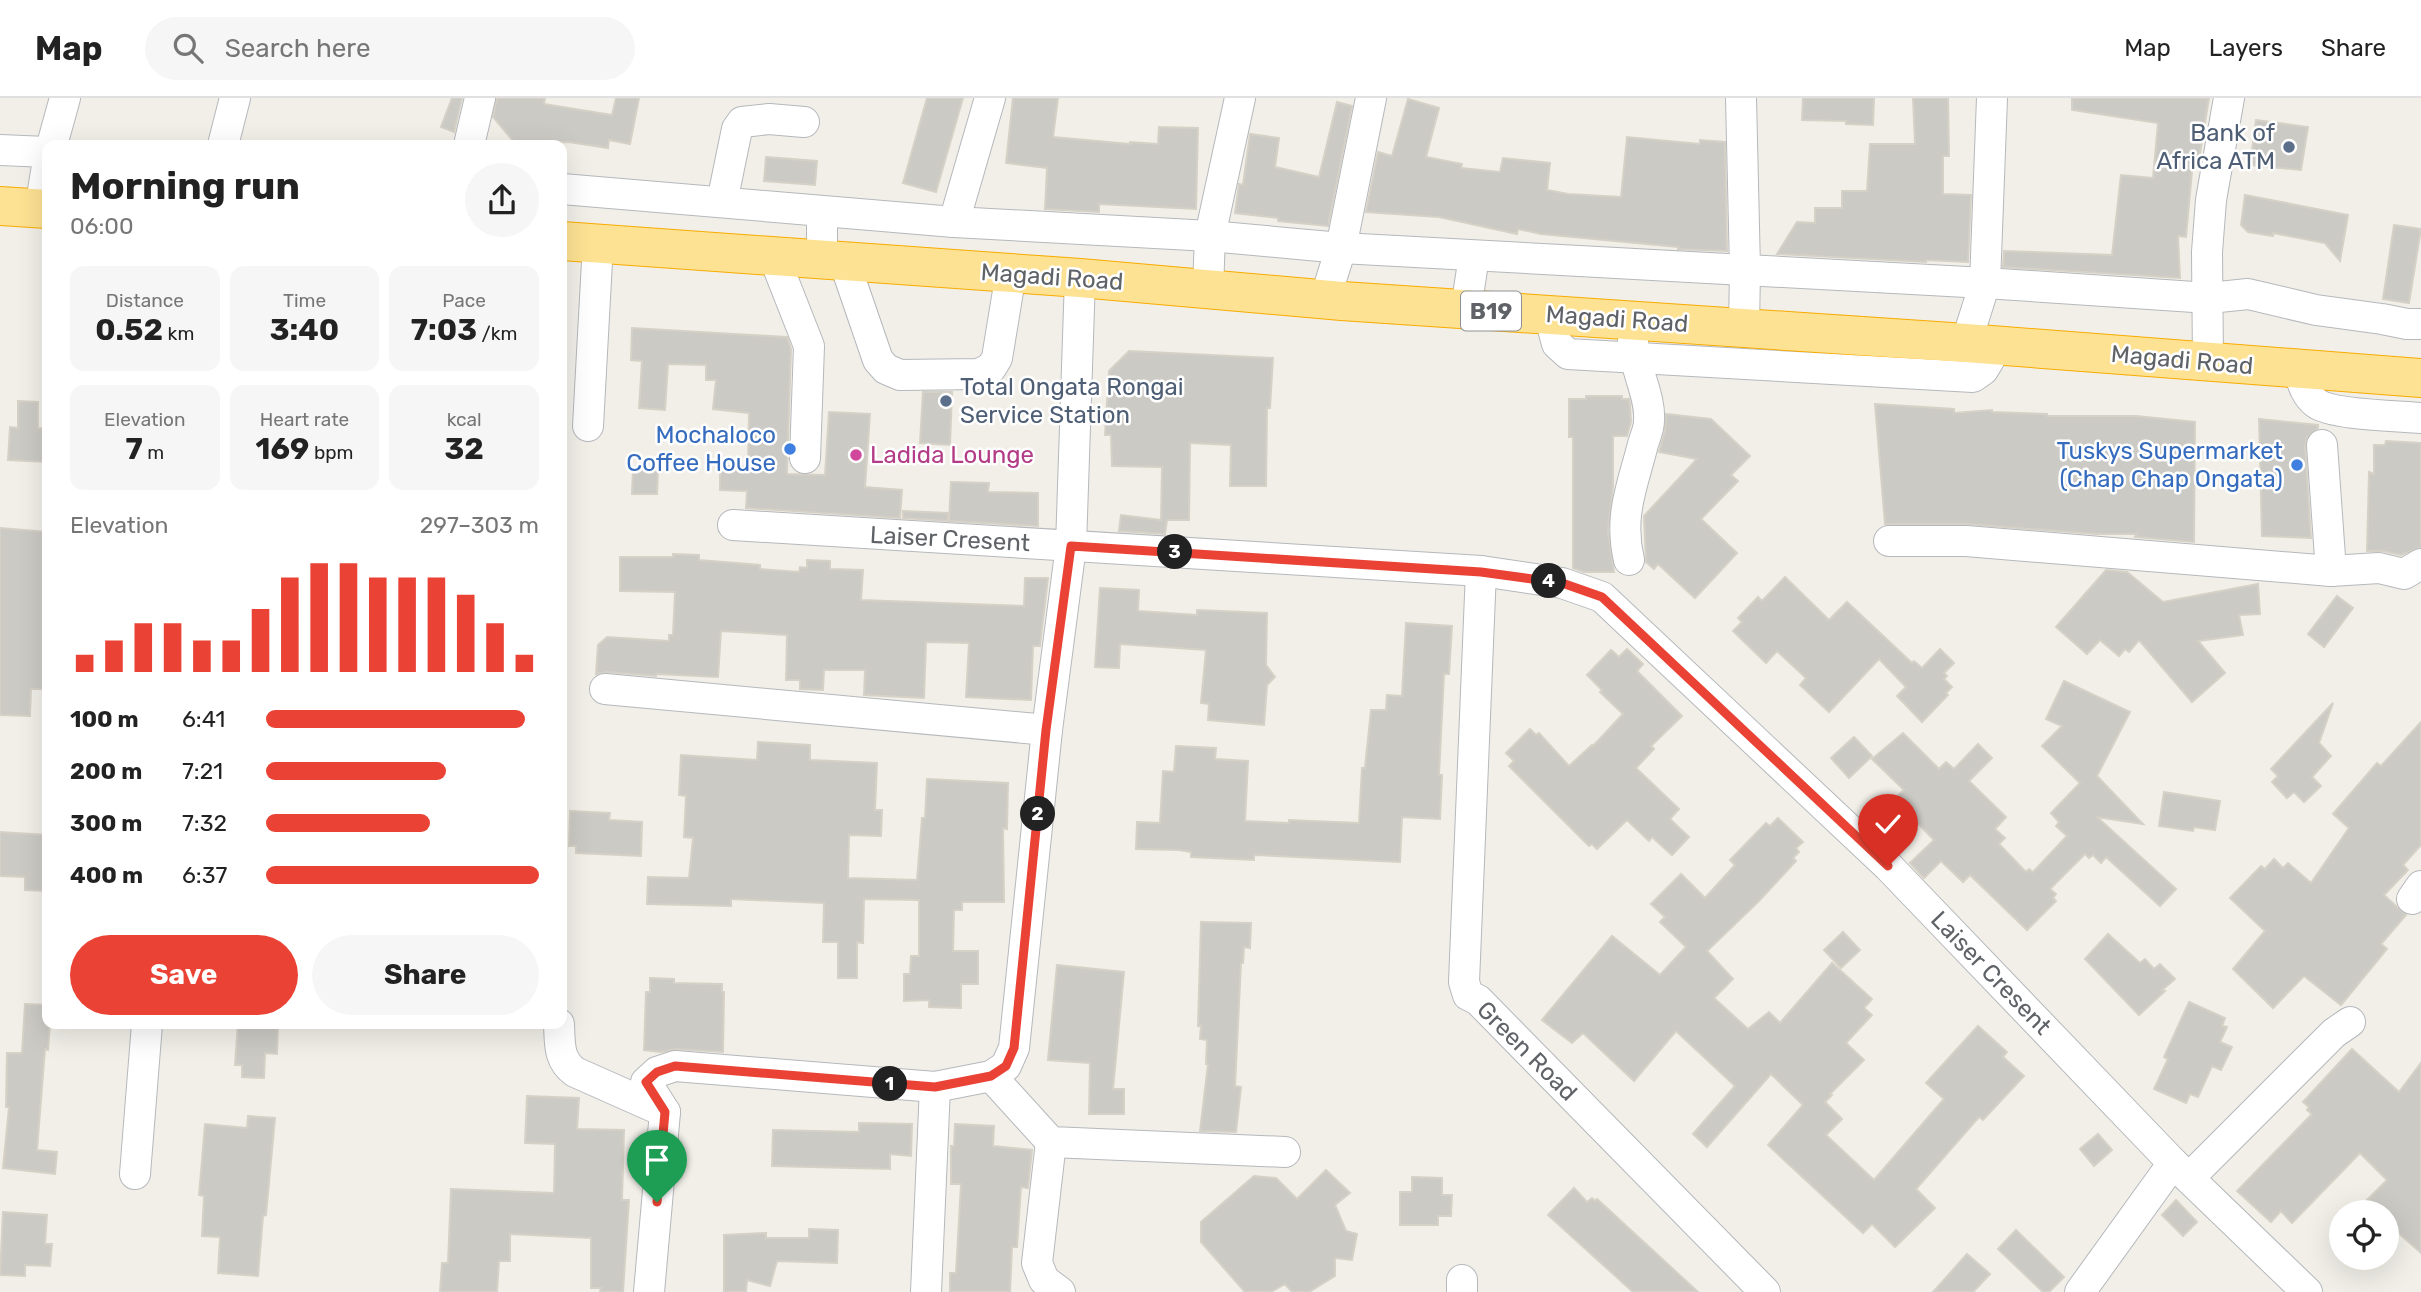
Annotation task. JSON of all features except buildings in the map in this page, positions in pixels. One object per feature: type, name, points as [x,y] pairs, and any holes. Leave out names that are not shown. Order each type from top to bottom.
[{"type":"highway","points":[[0,206],[42,209]]},
{"type":"highway","name":"Magadi Road","points":[[580,242],[1549,314],[1655,333],[1744,327],[2421,378]]},
{"type":"street","points":[[53,140],[65,98]]},
{"type":"street","points":[[224,140],[235,98]]},
{"type":"street","points":[[470,140],[480,98]]},
{"type":"street","points":[[954,222],[990,98]]},
{"type":"street","points":[[1208,289],[1210,236],[1240,98]]},
{"type":"street","points":[[1325,299],[1341,248],[1371,98]]},
{"type":"street","points":[[1741,98],[1744,327]]},
{"type":"street","points":[[1655,333],[1973,377],[1983,370],[1992,98]]},
{"type":"street","points":[[2208,363],[2207,252],[2211,200],[2229,98]]},
{"type":"street","points":[[722,202],[737,129],[741,122],[769,119],[804,122]]},
{"type":"street","points":[[0,150],[42,152]]},
{"type":"street","points":[[567,189],[954,222],[1210,236],[1341,248],[1745,269],[2209,298],[2248,295],[2316,310],[2421,324]]},
{"type":"street","points":[[822,211],[833,260],[878,360],[886,369],[900,374],[979,374],[992,368],[997,358],[1011,273]]},
{"type":"street","points":[[580,242],[587,426]]},
{"type":"street","points":[[1466,309],[1474,256]]},
{"type":"street","points":[[774,257],[809,346],[805,458]]},
{"type":"street","points":[[649,1292],[665,1112],[646,1082],[657,1072],[675,1066],[935,1087],[991,1076],[1006,1066],[1014,1048],[1046,730],[1071,546],[1080,278]]},
{"type":"street","points":[[1549,314],[1557,344],[1568,354],[1633,359]]},
{"type":"street","points":[[1633,359],[1655,333]]},
{"type":"street","points":[[1633,359],[1655,333]]},
{"type":"street","points":[[1629,560],[1624,537],[1625,514],[1650,420],[1644,390],[1633,359]]},
{"type":"street","points":[[2298,369],[2304,388],[2317,404],[2343,411],[2421,418]]},
{"type":"street","points":[[2322,445],[2331,571]]},
{"type":"street","name":"Laiser Cresent","points":[[733,526],[1481,572],[1562,583],[1602,597],[1888,866],[2181,1170],[2307,1292]]},
{"type":"street","points":[[1889,541],[1966,541],[2331,571],[2379,568],[2404,574],[2421,564]]},
{"type":"street","name":"Green Road","points":[[1481,572],[1464,982],[1468,995],[1478,1000],[1765,1292]]},
{"type":"street","points":[[606,689],[1046,730]]},
{"type":"street","points":[[2080,1292],[2181,1170],[2333,1033],[2350,1022]]},
{"type":"street","points":[[135,1174],[147,1029]]},
{"type":"street","points":[[559,1029],[561,1056],[566,1066],[665,1112]]},
{"type":"street","points":[[991,1076],[1051,1142],[1285,1152]]},
{"type":"street","points":[[926,1292],[935,1087]]},
{"type":"street","points":[[1051,1142],[1037,1263],[1044,1280],[1060,1292]]},
{"type":"place","name":"Bank of Africa ATM","points":[[2289,147]]},
{"type":"place","name":"Total Ongata Rongai Service Station","points":[[946,401]]},
{"type":"place","name":"Mochaloco Coffee House","points":[[790,449]]},
{"type":"place","name":"Ladida Lounge","points":[[856,455]]},
{"type":"place","name":"Tuskys Supermarket (Chap Chap Ongata)","points":[[2297,465]]},
{"type":"route","points":[[657,1202],[665,1112],[646,1082],[657,1072],[675,1066],[935,1087],[991,1076],[1006,1066],[1014,1048],[1046,730],[1071,546],[1481,572],[1562,583],[1602,597],[1888,866]]}]
